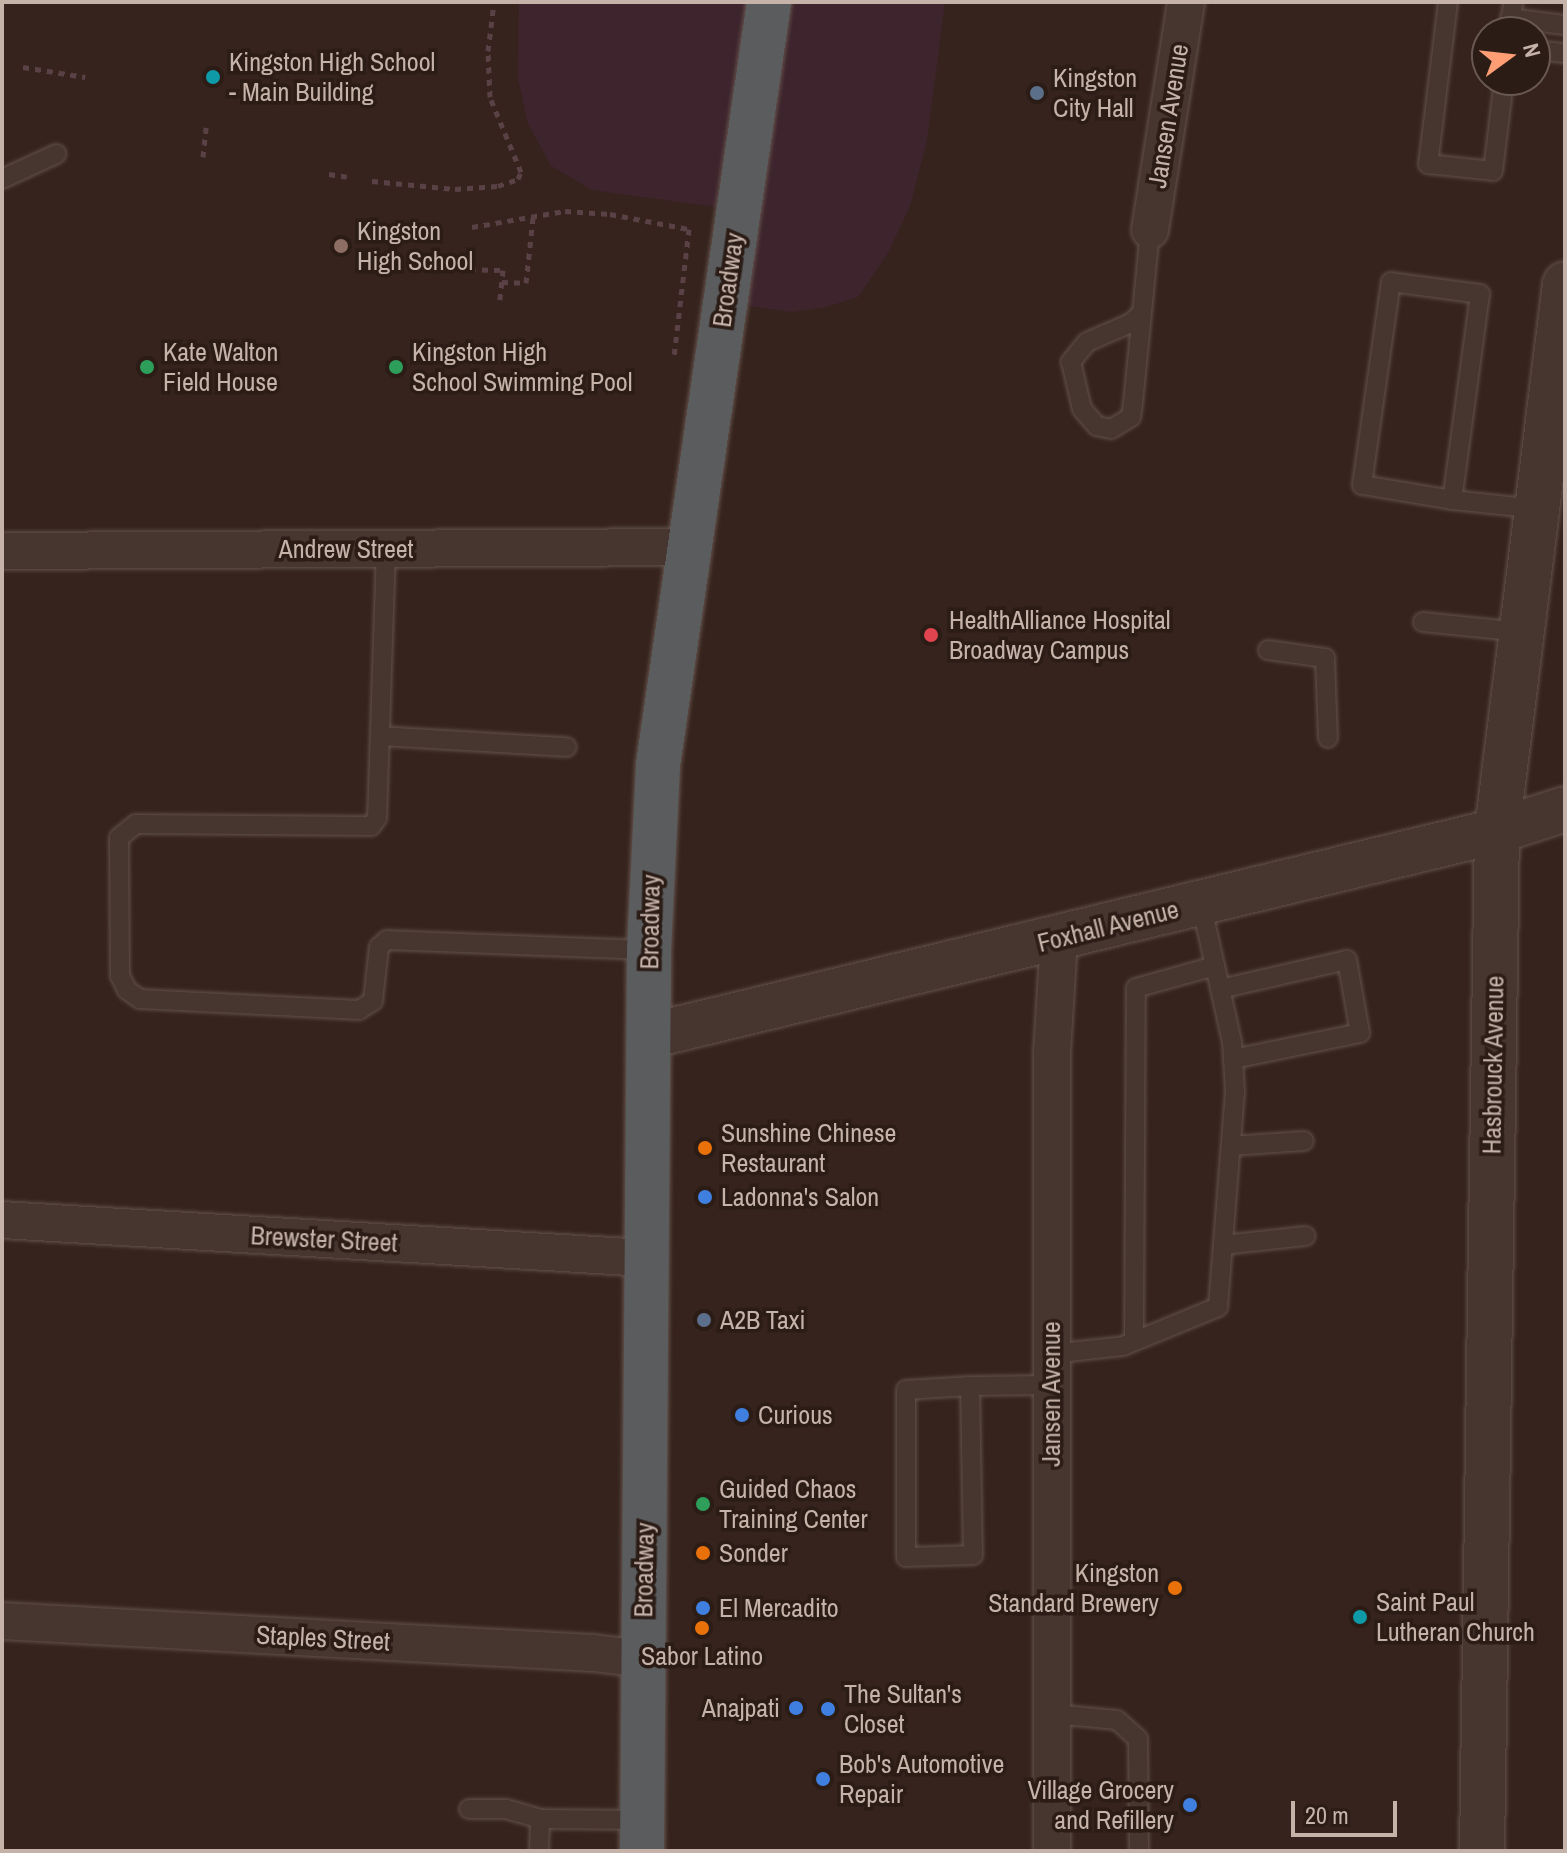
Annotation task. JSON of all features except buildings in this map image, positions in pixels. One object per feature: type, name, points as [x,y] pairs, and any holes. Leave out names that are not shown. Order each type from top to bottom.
[{"type":"highway","name":"Broadway","points":[[642,1836],[649,950],[658,765],[769,2]]},
{"type":"street","name":"Jansen Avenue","points":[[1150,230],[1186,2]]},
{"type":"street","name":"Hasbrouck Avenue","points":[[1482,1851],[1497,831],[1565,284]]},
{"type":"street","name":"Andrew Street","points":[[2,551],[690,547]]},
{"type":"street","name":"Foxhall Avenue","points":[[649,1036],[1497,831],[1565,809]]},
{"type":"street","name":"Jansen Avenue","points":[[1052,1851],[1052,1053],[1059,938]]},
{"type":"street","name":"Brewster Street","points":[[2,1220],[647,1258]]},
{"type":"street","name":"Staples Street","points":[[2,1621],[577,1652],[643,1659]]},
{"type":"lane","points":[[1448,2],[1428,164],[1493,171],[1502,96]]},
{"type":"lane","points":[[2,179],[56,154]]},
{"type":"lane","points":[[1142,313],[1131,323],[1087,342],[1071,362],[1082,409],[1097,426],[1111,429],[1131,417],[1142,313],[1150,230]]},
{"type":"lane","points":[[1452,500],[1480,294],[1391,282],[1362,485],[1452,500],[1537,509]]},
{"type":"lane","points":[[386,549],[377,818],[371,826],[136,824],[119,838],[120,976],[127,990],[140,999],[359,1010],[373,1001],[379,947],[387,940],[649,950]]},
{"type":"lane","points":[[1423,622],[1522,632]]},
{"type":"lane","points":[[1268,650],[1325,658],[1328,738]]},
{"type":"lane","points":[[380,736],[567,747]]},
{"type":"lane","points":[[970,1386],[973,1555],[906,1557],[906,1390],[970,1386],[1051,1370],[1123,1346],[1218,1307],[1235,1092],[1233,1059],[1201,903]]},
{"type":"lane","points":[[1220,989],[1347,960],[1360,1033],[1233,1059]]},
{"type":"lane","points":[[1134,1341],[1136,988],[1215,966]]},
{"type":"lane","points":[[1231,1146],[1304,1141]]},
{"type":"lane","points":[[1223,1245],[1306,1236]]},
{"type":"lane","points":[[1053,1714],[1117,1720],[1138,1739],[1139,1851]]},
{"type":"lane","points":[[469,1809],[506,1809],[540,1819],[642,1836]]},
{"type":"lane","points":[[539,1851],[540,1819]]},
{"type":"path","points":[[372,181],[464,189],[498,186],[520,176],[490,97],[488,51],[494,2]]},
{"type":"path","points":[[23,67],[85,77]]},
{"type":"path","points":[[203,157],[206,127]]},
{"type":"path","points":[[329,174],[347,177]]},
{"type":"path","points":[[472,227],[565,211],[610,214],[689,229],[673,365]]},
{"type":"path","points":[[502,282],[526,283],[533,217]]},
{"type":"path","points":[[446,269],[503,270],[500,300]]},
{"type":"shaded area","points":[[519,2],[945,2],[927,141],[910,206],[888,253],[858,297],[826,307],[792,312],[725,303],[738,210],[592,190],[551,166],[528,124],[518,79]]},
{"type":"place","name":"Kingston High School - Main Building","points":[[213,77]]},
{"type":"place","name":"Kingston City Hall","points":[[1037,93]]},
{"type":"place","name":"Kingston High School","points":[[341,246]]},
{"type":"place","name":"Kate Walton Field House","points":[[147,367]]},
{"type":"place","name":"Kingston High School Swimming Pool","points":[[396,367]]},
{"type":"place","name":"HealthAlliance Hospital Broadway Campus","points":[[931,635]]},
{"type":"place","name":"Sunshine Chinese Restaurant","points":[[705,1148]]},
{"type":"place","name":"Ladonna's Salon","points":[[705,1197]]},
{"type":"place","name":"A2B Taxi","points":[[704,1320]]},
{"type":"place","name":"Curious","points":[[742,1415]]},
{"type":"place","name":"Guided Chaos Training Center","points":[[703,1504]]},
{"type":"place","name":"Sonder","points":[[703,1553]]},
{"type":"place","name":"Kingston Standard Brewery","points":[[1175,1588]]},
{"type":"place","name":"El Mercadito","points":[[703,1608]]},
{"type":"place","name":"Saint Paul Lutheran Church","points":[[1360,1617]]},
{"type":"place","name":"Sabor Latino","points":[[702,1628]]},
{"type":"place","name":"Anajpati","points":[[796,1708]]},
{"type":"place","name":"The Sultan's Closet","points":[[828,1709]]},
{"type":"place","name":"Bob's Automotive Repair","points":[[823,1779]]},
{"type":"place","name":"Village Grocery and Refillery","points":[[1190,1805]]}]
